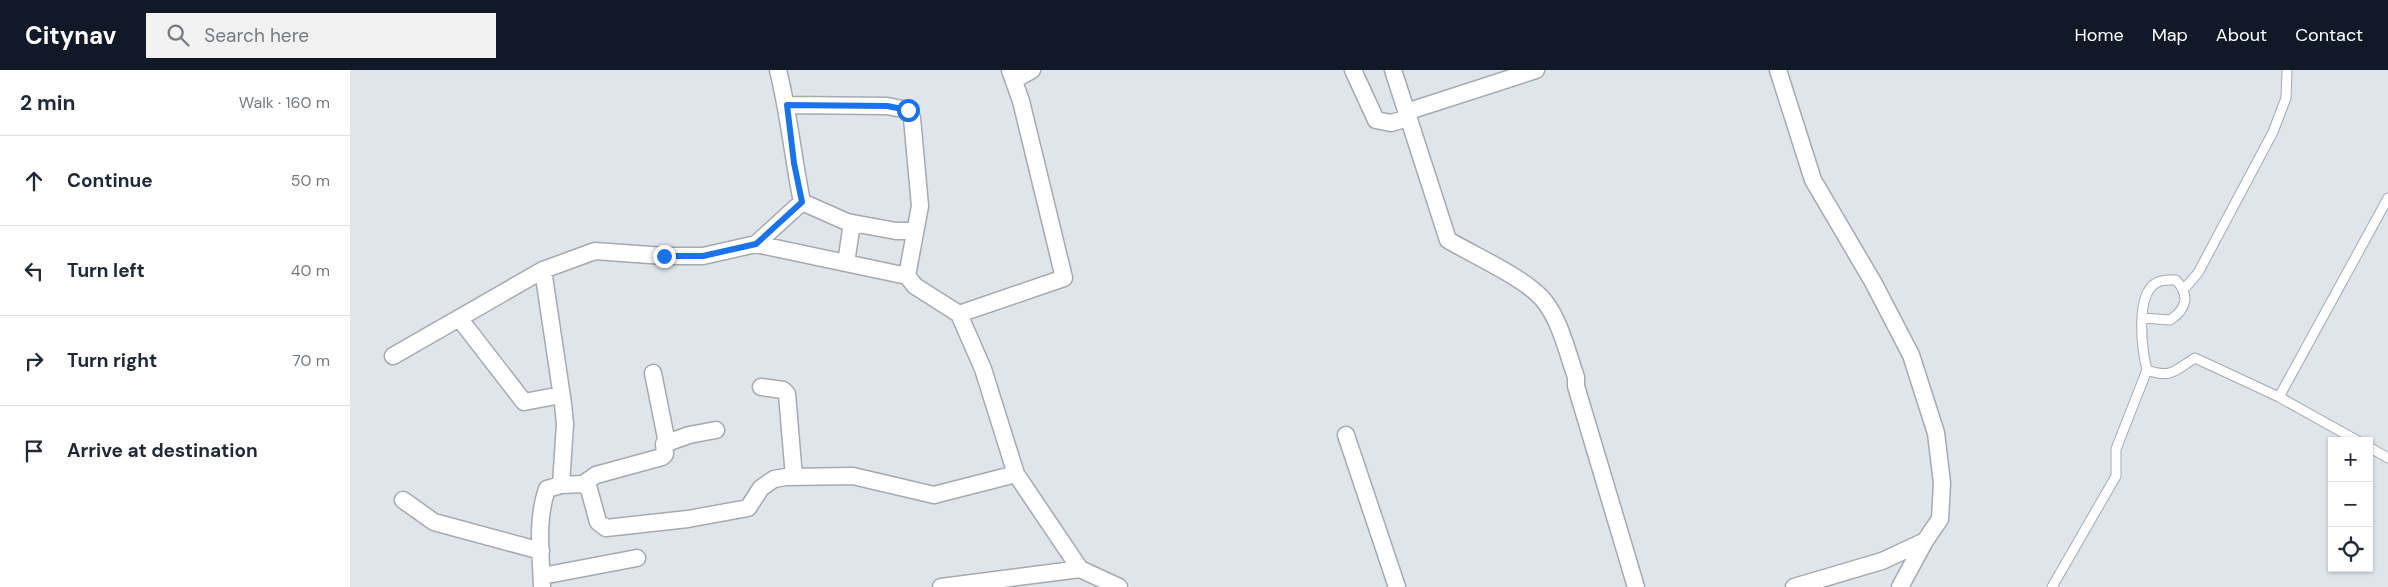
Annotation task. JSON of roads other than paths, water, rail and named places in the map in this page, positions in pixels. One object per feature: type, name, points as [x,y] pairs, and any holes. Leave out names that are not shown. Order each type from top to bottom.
[{"type":"street","points":[[778,70],[787,105],[794,163],[802,202]]},
{"type":"street","points":[[959,314],[1064,278],[1012,75],[1032,70]]},
{"type":"street","points":[[1353,70],[1376,120],[1391,123],[1407,115],[1536,70]]},
{"type":"street","points":[[1393,70],[1448,240],[1521,282],[1544,300],[1555,317],[1576,376],[1576,386],[1636,587]]},
{"type":"street","points":[[1778,70],[1813,180],[1873,282],[1911,355],[1936,433],[1942,484],[1940,519],[1925,541],[1900,587]]},
{"type":"street","points":[[787,105],[887,106],[908,110],[912,118],[920,206],[907,276]]},
{"type":"street","points":[[802,202],[852,223],[896,231],[915,231]]},
{"type":"street","points":[[756,244],[802,202]]},
{"type":"street","points":[[846,263],[852,223]]},
{"type":"street","points":[[393,356],[543,270],[595,251],[664,256],[703,256],[756,244],[907,276],[915,286],[959,314],[983,369],[1016,474],[1080,569],[1119,587]]},
{"type":"street","points":[[543,270],[564,424],[561,485]]},
{"type":"street","points":[[460,318],[524,402],[561,395]]},
{"type":"street","points":[[653,373],[667,443]]},
{"type":"street","points":[[761,387],[782,390],[788,394],[794,477]]},
{"type":"street","points":[[637,558],[542,581],[540,532],[547,489],[561,485],[583,484],[596,475],[662,457],[665,454],[664,444],[716,430]]},
{"type":"street","points":[[1346,435],[1397,587]]},
{"type":"street","points":[[583,484],[589,489],[598,522],[606,528],[680,520],[748,508],[761,488],[774,479],[853,476],[934,495],[1016,474]]},
{"type":"street","points":[[403,500],[434,522],[541,551]]},
{"type":"street","points":[[1794,587],[1882,561],[1925,541]]},
{"type":"street","points":[[941,587],[1080,569]]},
{"type":"lane","points":[[2184,289],[2198,273],[2273,132],[2286,98],[2287,70]]},
{"type":"lane","points":[[2279,397],[2388,198]]},
{"type":"lane","points":[[2052,587],[2116,476],[2116,449],[2147,370],[2142,348],[2143,318],[2146,294],[2155,283],[2164,280],[2176,280],[2184,289],[2185,304],[2179,314],[2170,320],[2143,318]]},
{"type":"lane","points":[[2147,370],[2161,375],[2175,373],[2195,358],[2279,397],[2351,437]]},
{"type":"lane","points":[[2373,449],[2388,458]]}]
